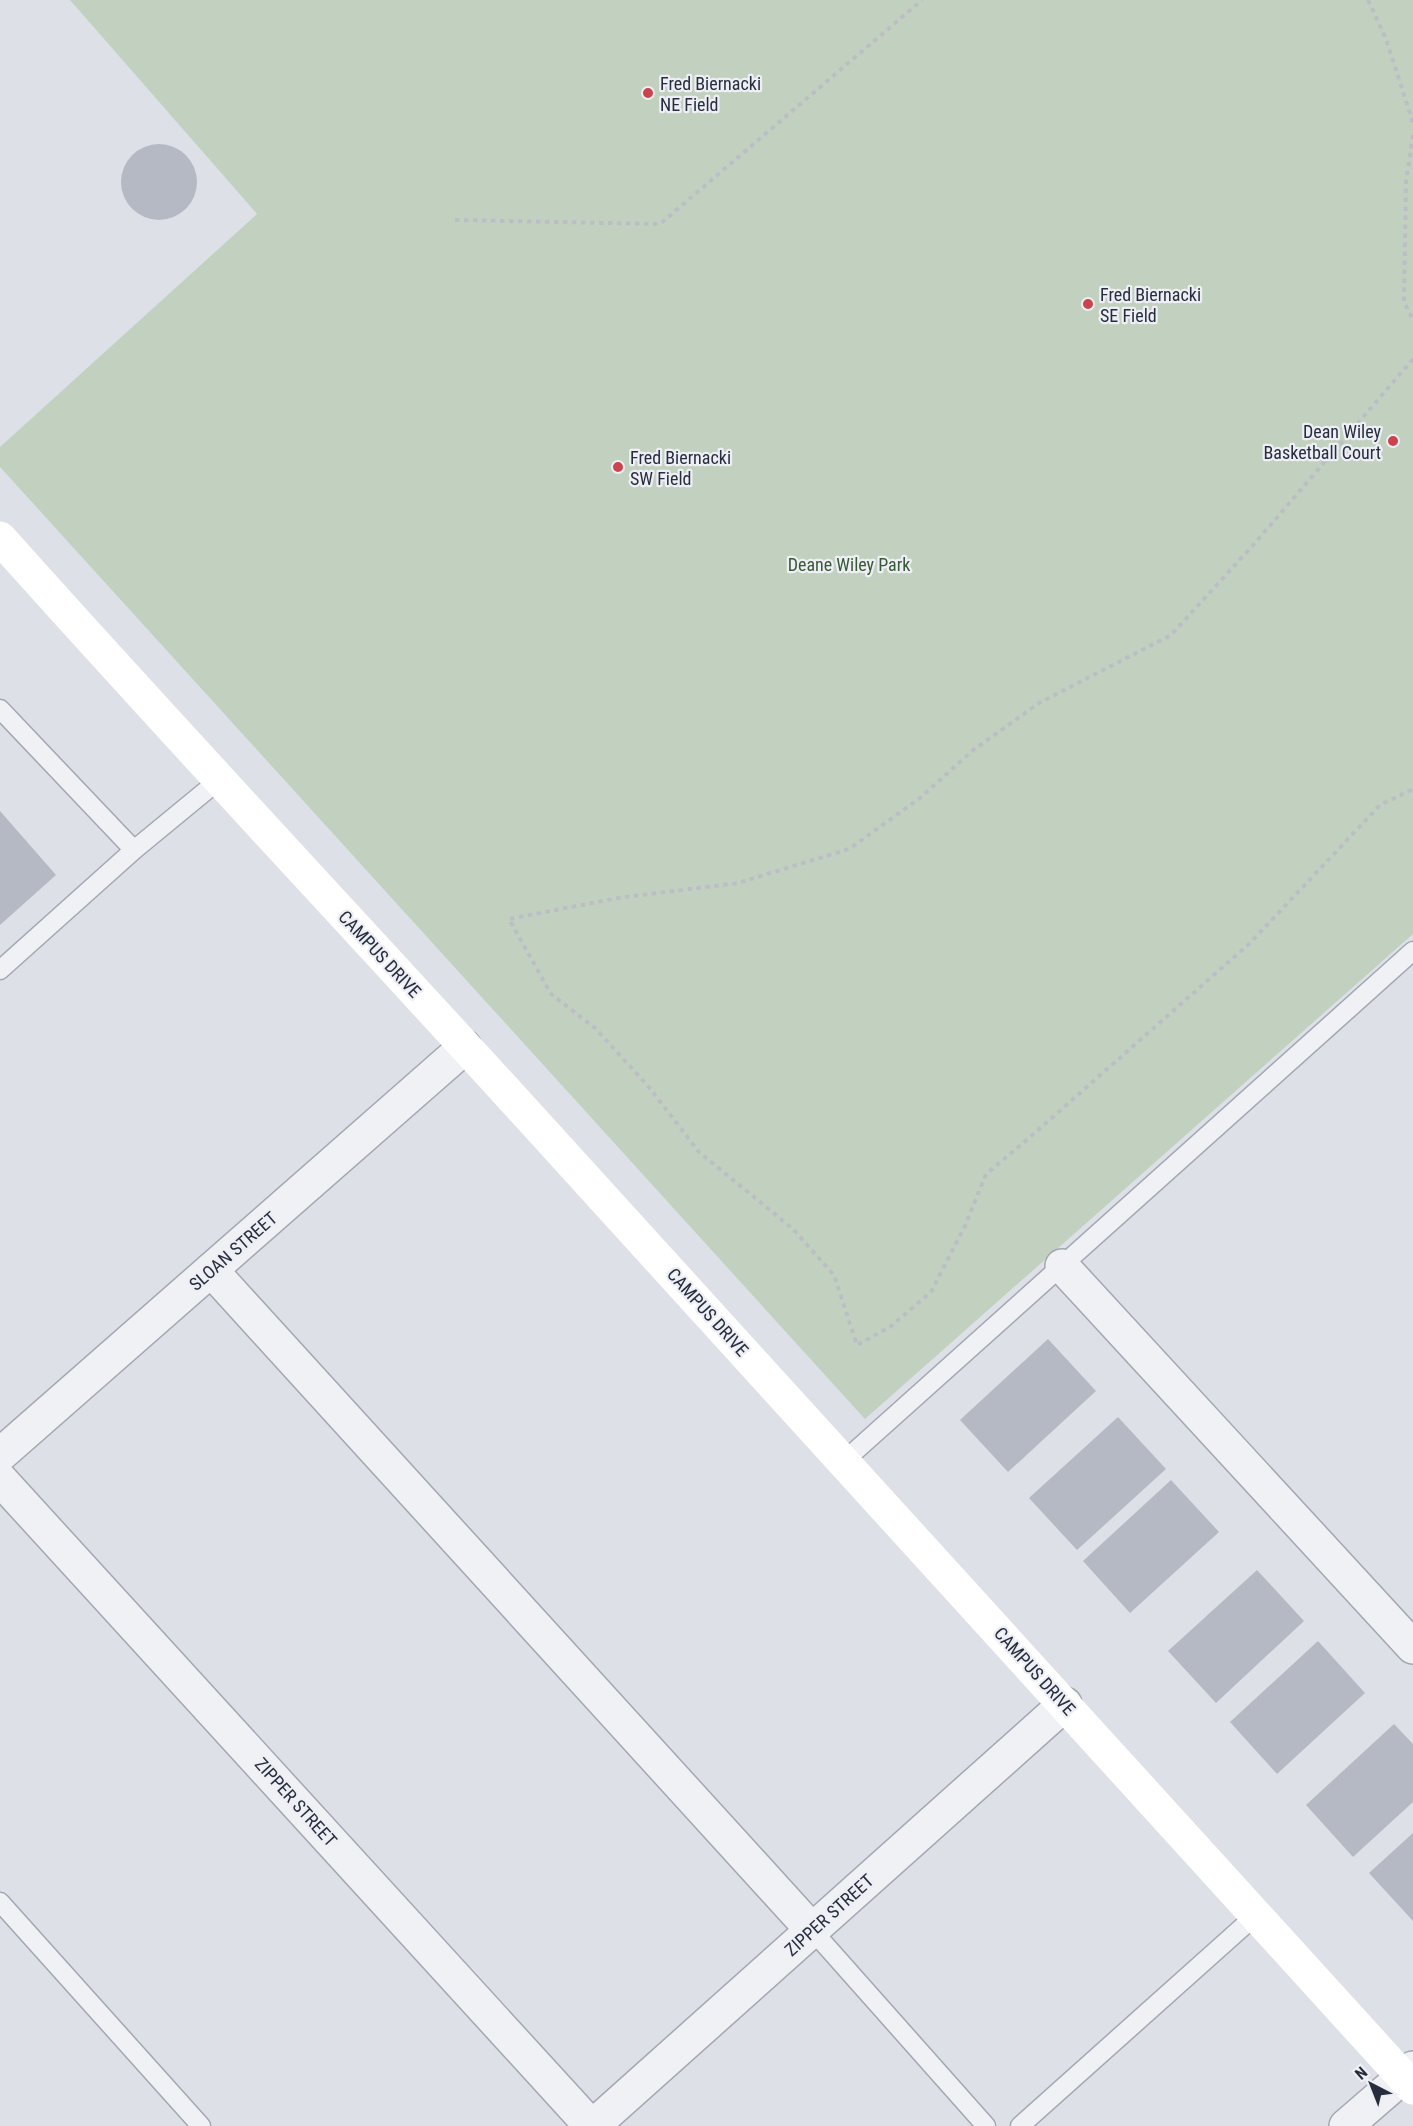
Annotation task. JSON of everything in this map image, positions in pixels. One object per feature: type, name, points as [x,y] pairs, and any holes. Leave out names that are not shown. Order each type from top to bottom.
[{"type":"main road","name":"CAMPUS DRIVE","points":[[0,538],[1256,1915],[1410,2078]]},
{"type":"street","name":"SLOAN STREET","points":[[0,1455],[465,1047]]},
{"type":"street","points":[[1062,1266],[1413,1647]]},
{"type":"street","points":[[211,1270],[812,1930]]},
{"type":"street","name":"ZIPPER STREET","points":[[0,1479],[592,2126],[1065,1704]]},
{"type":"street","points":[[1346,2126],[1410,2078]]},
{"type":"lane","points":[[0,709],[134,850]]},
{"type":"lane","points":[[0,970],[134,850],[219,780]]},
{"type":"lane","points":[[844,1461],[1413,951]]},
{"type":"lane","points":[[0,1902],[201,2126]]},
{"type":"lane","points":[[1020,2126],[1256,1915]]},
{"type":"lane","points":[[812,1930],[987,2126]]},
{"type":"path","points":[[455,220],[660,224],[922,0]]},
{"type":"path","points":[[1368,0],[1386,39],[1413,123]]},
{"type":"path","points":[[1413,135],[1406,182],[1404,302],[1413,320]]},
{"type":"path","points":[[1413,359],[1255,543],[1171,635],[1039,703],[972,751],[920,798],[849,849],[738,883],[618,898],[509,919],[551,994],[595,1028],[648,1086],[699,1152],[793,1229],[834,1275],[857,1344],[890,1327],[931,1292],[965,1226],[986,1174],[1250,943],[1380,805],[1413,789]]},
{"type":"green space","name":"Deane Wiley Park","points":[[70,0],[1413,0],[1413,934],[865,1419],[0,467],[0,447],[257,214]]},
{"type":"building","points":[[159,144],[174,147],[186,155],[194,167],[197,182],[194,197],[186,209],[174,217],[159,220],[144,217],[132,209],[124,197],[121,182],[124,167],[132,155],[144,147]]},
{"type":"building","points":[[0,811],[56,875],[0,925]]},
{"type":"building","points":[[1048,1339],[1096,1391],[1008,1472],[960,1420]]},
{"type":"building","points":[[1118,1417],[1166,1469],[1077,1550],[1029,1498]]},
{"type":"building","points":[[1171,1480],[1219,1532],[1130,1613],[1083,1561]]},
{"type":"building","points":[[1257,1570],[1304,1621],[1216,1703],[1168,1651]]},
{"type":"building","points":[[1318,1641],[1365,1693],[1277,1774],[1230,1722]]},
{"type":"building","points":[[1394,1724],[1413,1744],[1413,1802],[1353,1857],[1306,1805]]},
{"type":"building","points":[[1413,1833],[1413,1921],[1369,1873]]},
{"type":"place","name":"Fred Biernacki NE Field","points":[[648,93]]},
{"type":"place","name":"Fred Biernacki SE Field","points":[[1088,304]]},
{"type":"place","name":"Dean Wiley Basketball Court","points":[[1393,441]]},
{"type":"place","name":"Fred Biernacki SW Field","points":[[618,467]]}]
